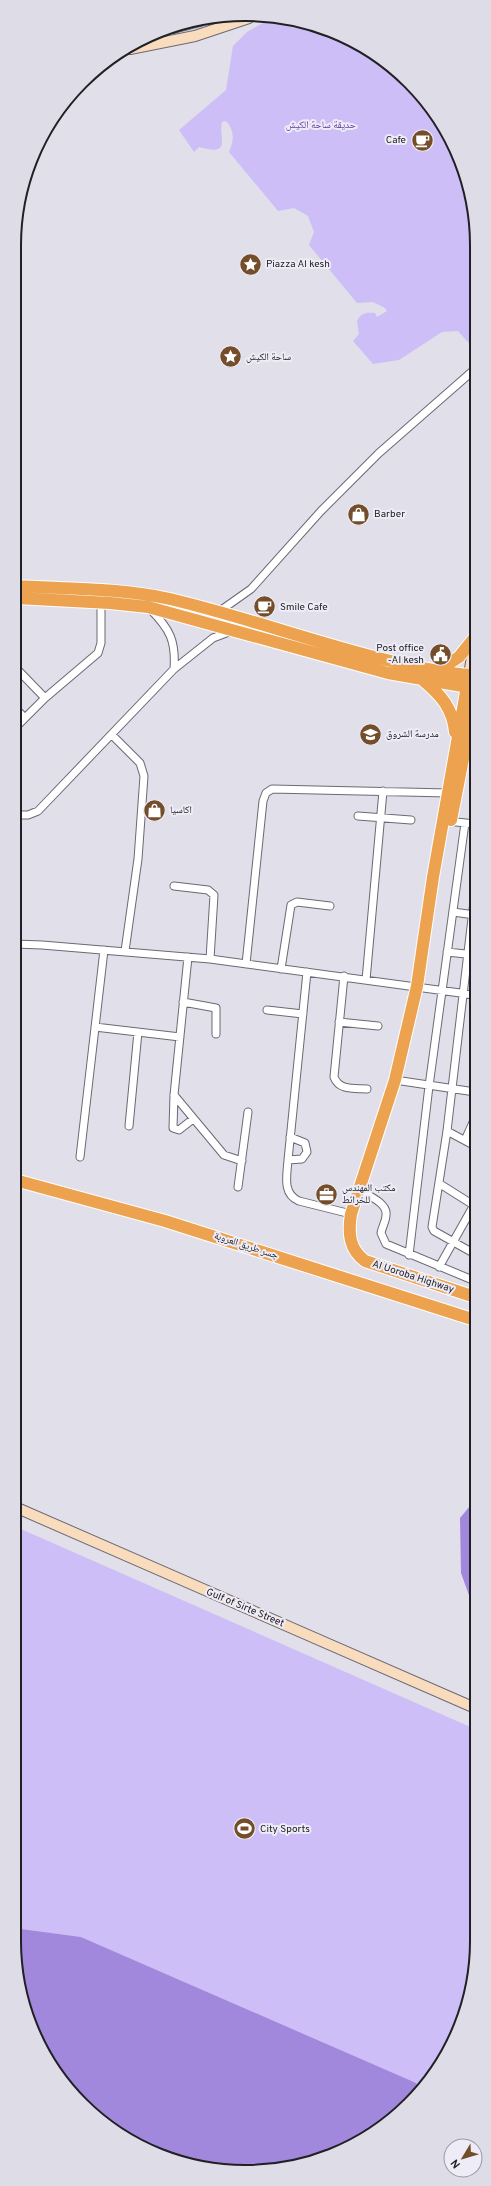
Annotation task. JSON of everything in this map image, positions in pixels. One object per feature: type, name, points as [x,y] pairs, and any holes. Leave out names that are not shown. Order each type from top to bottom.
[{"type":"highway","points":[[21,586],[142,594],[170,599],[364,655],[470,681]]},
{"type":"highway","points":[[21,598],[101,602],[148,607],[233,631],[423,680],[470,682]]},
{"type":"highway","points":[[436,672],[459,657],[470,644]]},
{"type":"highway","points":[[423,680],[445,701],[455,725],[456,740]]},
{"type":"highway","points":[[447,821],[448,793],[456,740],[470,689]]},
{"type":"highway","points":[[351,1214],[395,1080],[417,986],[431,899],[437,883],[447,821],[470,736]]},
{"type":"highway","name":"جسر طريق العروبة","points":[[21,1182],[165,1221],[470,1318]]},
{"type":"highway","name":"Al Uoroba Highway","points":[[351,1214],[349,1233],[354,1250],[365,1261],[373,1265],[470,1295]]},
{"type":"main road","points":[[141,47],[206,33],[240,21]]},
{"type":"main road","name":"Gulf of Sirte Street","points":[[21,1510],[470,1706]]},
{"type":"street","points":[[217,612],[251,589],[321,512],[379,453],[470,373]]},
{"type":"street","points":[[21,722],[45,698],[98,653],[101,643],[101,602]]},
{"type":"street","points":[[148,607],[166,627],[172,637],[175,648],[174,669]]},
{"type":"street","points":[[21,815],[28,815],[38,811],[174,669],[213,638],[233,631]]},
{"type":"street","points":[[21,672],[45,698]]},
{"type":"street","points":[[21,714],[25,718]]},
{"type":"street","points":[[112,734],[140,763],[144,776],[138,859],[125,952]]},
{"type":"street","points":[[246,964],[263,801],[266,793],[272,788],[448,793]]},
{"type":"street","points":[[366,980],[383,791]]},
{"type":"street","points":[[358,816],[411,820]]},
{"type":"street","points":[[447,821],[470,824]]},
{"type":"street","points":[[409,1255],[429,1086],[465,823]]},
{"type":"street","points":[[174,886],[208,890],[214,895],[210,959]]},
{"type":"street","points":[[281,969],[291,905],[297,902],[330,906]]},
{"type":"street","points":[[453,912],[470,914]]},
{"type":"street","points":[[470,937],[447,1131],[432,1228],[470,1251]]},
{"type":"street","points":[[21,944],[210,959],[470,994]]},
{"type":"street","points":[[80,1157],[104,950]]},
{"type":"street","points":[[447,952],[470,954]]},
{"type":"street","points":[[188,957],[174,1095],[173,1128],[179,1130],[193,1119]]},
{"type":"street","points":[[307,972],[286,1184],[292,1197],[300,1201],[351,1214]]},
{"type":"street","points":[[344,976],[334,1078],[336,1082],[344,1088],[367,1089]]},
{"type":"street","points":[[183,1002],[216,1008],[216,1034]]},
{"type":"street","points":[[267,1010],[303,1014]]},
{"type":"street","points":[[339,1022],[378,1026]]},
{"type":"street","points":[[95,1027],[180,1037]]},
{"type":"street","points":[[129,1126],[138,1032]]},
{"type":"street","points":[[395,1080],[470,1091]]},
{"type":"street","points":[[174,1095],[224,1155],[242,1161]]},
{"type":"street","points":[[238,1187],[248,1112]]},
{"type":"street","points":[[465,1140],[470,1129]]},
{"type":"street","points":[[447,1131],[470,1143]]},
{"type":"street","points":[[288,1160],[302,1159],[307,1152],[305,1143],[290,1137]]},
{"type":"street","points":[[440,1184],[470,1202]]},
{"type":"street","points":[[359,1190],[382,1204],[386,1209],[386,1215],[381,1233],[383,1241],[389,1246],[470,1279]]},
{"type":"street","points":[[439,1267],[470,1213]]},
{"type":"green space","name":"حديقة ساحة الكيش","points":[[265,22],[304,29],[345,44],[382,67],[414,97],[424,109],[447,146],[458,173],[466,202],[470,231],[470,344],[458,331],[442,332],[399,360],[373,364],[353,341],[359,334],[357,321],[360,316],[366,313],[375,313],[377,317],[387,311],[385,308],[373,302],[357,303],[309,245],[314,232],[308,216],[294,208],[278,211],[229,152],[233,136],[226,121],[222,122],[222,144],[220,148],[216,150],[199,147],[194,152],[179,130],[226,90],[233,46],[247,32]]},
{"type":"green space","name":"City Sports","points":[[21,1529],[470,1727],[470,1955],[466,1984],[458,2013],[447,2040],[440,2053],[418,2084],[81,1937],[21,1929]]},
{"type":"shaded area","points":[[470,1506],[470,1598],[461,1573],[460,1518]]},
{"type":"shaded area","points":[[21,1929],[81,1937],[418,2084],[394,2109],[358,2135],[318,2153],[289,2161],[260,2165],[231,2165],[202,2161],[160,2148],[133,2135],[97,2109],[67,2077],[51,2053],[33,2013],[25,1984],[21,1955]]},
{"type":"place","name":"Cafe","points":[[422,140]]},
{"type":"place","name":"Piazza Al kesh","points":[[250,264]]},
{"type":"place","name":"ساحة الكيش","points":[[231,357]]},
{"type":"place","name":"Barber","points":[[358,514]]},
{"type":"place","name":"Smile Cafe","points":[[265,607]]},
{"type":"place","name":"Post office -Al kesh","points":[[440,654]]},
{"type":"place","name":"مدرسة الشروق","points":[[370,734]]},
{"type":"place","name":"اكاسيا","points":[[155,810]]},
{"type":"place","name":"مكتب المهندس للخرائط","points":[[326,1194]]},
{"type":"place","name":"City Sports","points":[[245,1829]]}]
